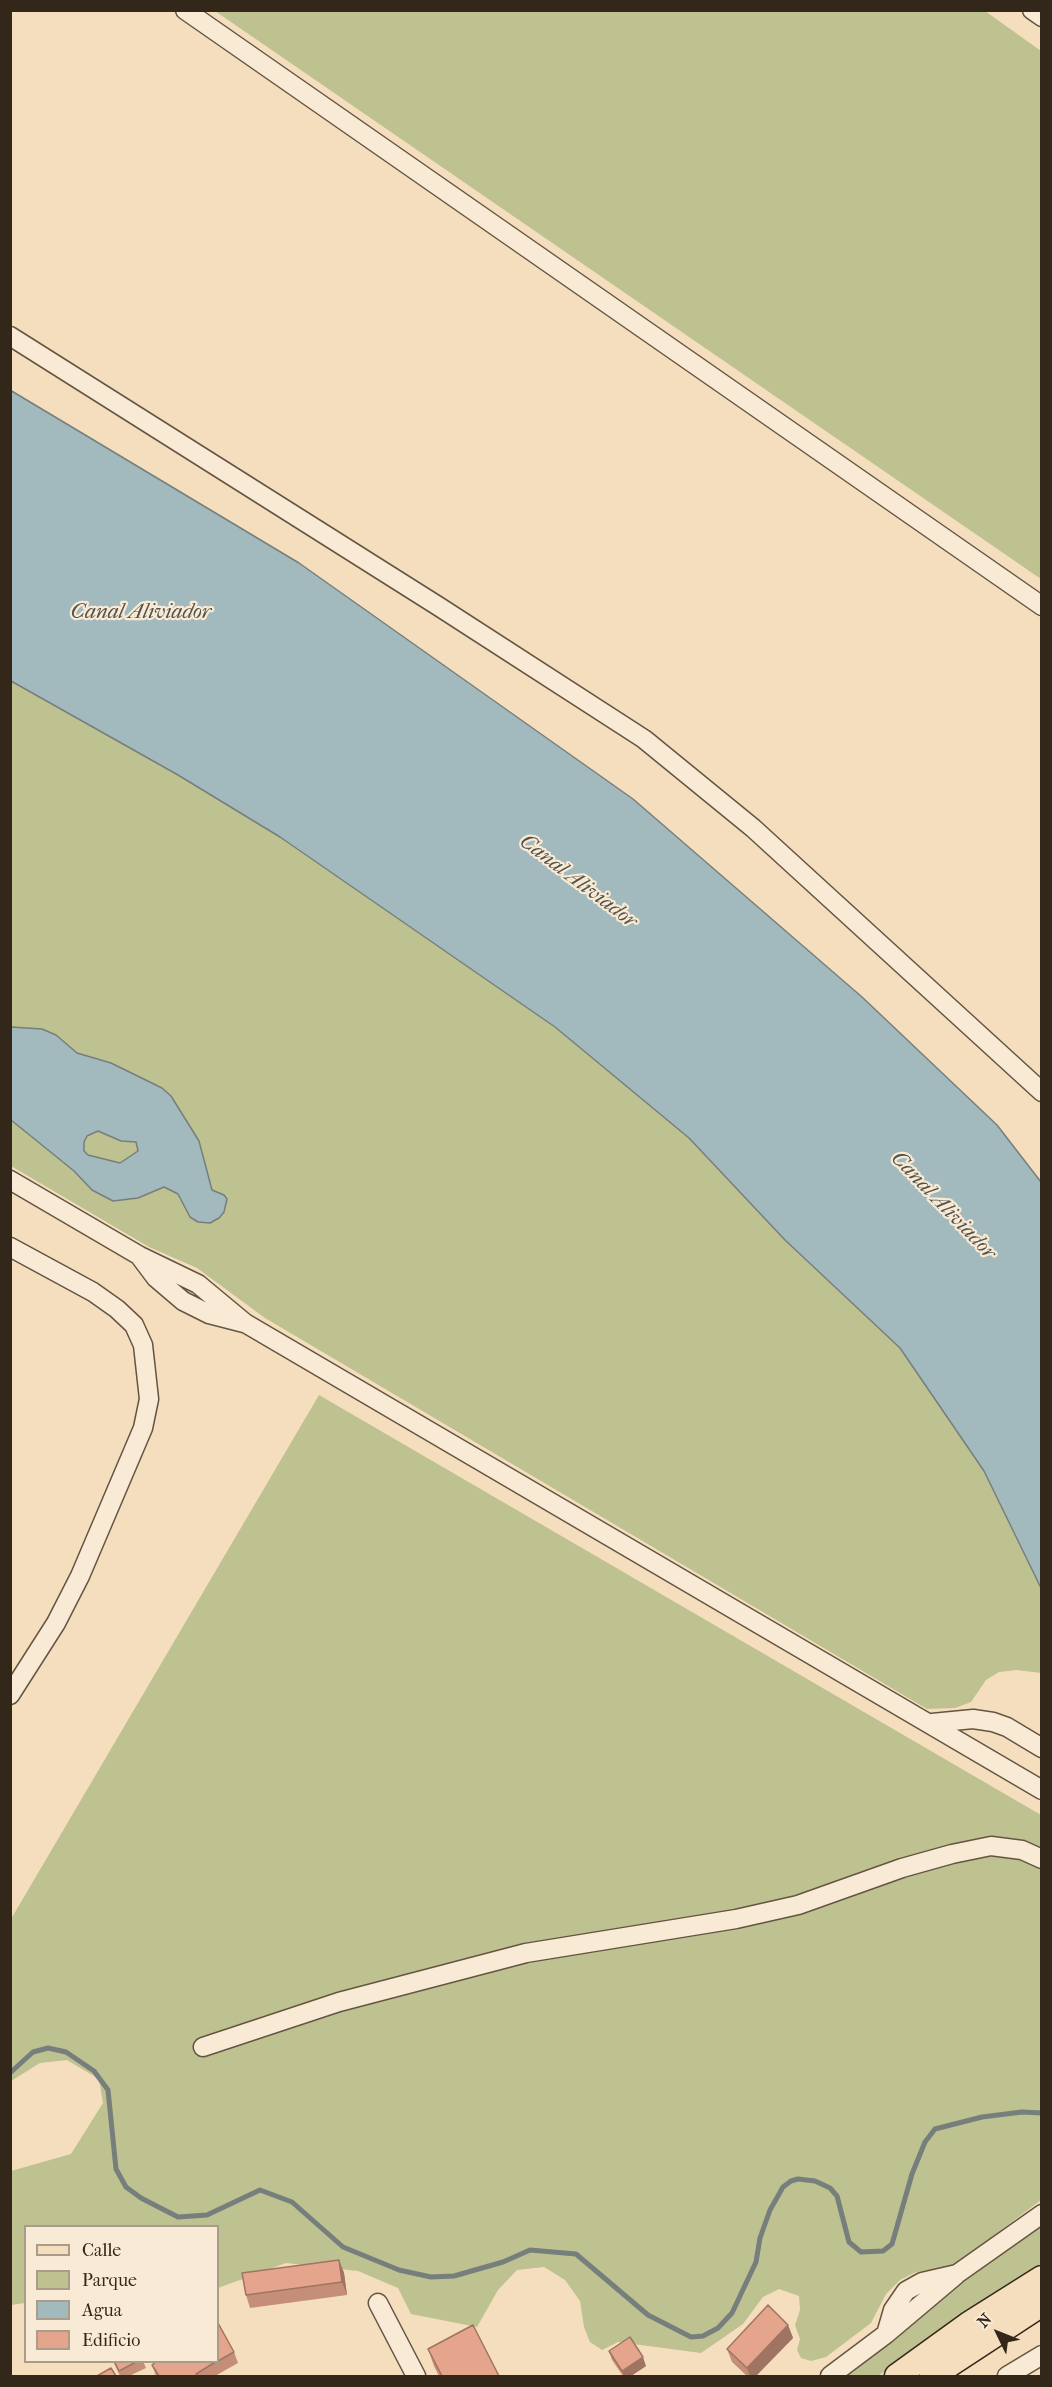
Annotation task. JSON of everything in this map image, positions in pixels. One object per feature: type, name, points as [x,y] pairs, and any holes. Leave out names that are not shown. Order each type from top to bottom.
[{"type":"main road","points":[[897,2376],[969,2324],[1041,2278]]},
{"type":"main road","points":[[932,2376],[1041,2304]]},
{"type":"street","points":[[185,10],[1041,606]]},
{"type":"street","points":[[1032,10],[1041,17]]},
{"type":"street","points":[[10,336],[644,739],[753,828],[1041,1092]]},
{"type":"street","points":[[10,1180],[140,1256],[176,1271],[198,1284],[245,1323],[1040,1789]]},
{"type":"street","points":[[10,1247],[93,1292],[117,1309],[134,1325],[143,1345],[149,1399],[143,1428],[80,1576],[56,1623],[10,1695]]},
{"type":"street","points":[[932,1724],[974,1719],[993,1722],[1007,1727],[1041,1748]]},
{"type":"street","points":[[203,2047],[339,2002],[526,1953],[736,1919],[798,1905],[902,1868],[952,1854],[991,1846],[1022,1850],[1041,1859]]},
{"type":"street","points":[[830,2376],[886,2334],[893,2310],[906,2291],[922,2282],[957,2274],[1041,2214]]},
{"type":"street","points":[[378,2303],[416,2376]]},
{"type":"street","points":[[1006,2376],[1041,2355]]},
{"type":"green space","points":[[215,11],[985,11],[1041,51],[1041,579]]},
{"type":"green space","points":[[11,681],[178,775],[280,837],[555,1027],[689,1138],[785,1240],[900,1348],[984,1471],[1041,1588],[1041,1673],[1017,1670],[999,1672],[986,1680],[971,1702],[955,1708],[927,1709],[265,1318],[197,1268],[149,1247],[11,1166]]},
{"type":"green space","points":[[319,1395],[1041,1815],[1041,2200],[952,2267],[916,2272],[900,2280],[886,2294],[871,2323],[826,2357],[811,2361],[801,2358],[797,2350],[800,2339],[795,2325],[800,2310],[799,2296],[779,2289],[763,2297],[743,2324],[701,2353],[618,2342],[602,2350],[590,2342],[584,2327],[580,2301],[565,2280],[544,2267],[517,2270],[498,2290],[477,2327],[411,2314],[398,2288],[358,2271],[286,2263],[219,2288],[219,2225],[24,2225],[24,2303],[11,2305],[11,2171],[71,2154],[103,2103],[99,2079],[67,2060],[40,2063],[11,2081],[11,1919]]},
{"type":"green space","points":[[1041,2227],[1041,2263],[878,2376],[844,2376],[955,2288]]},
{"type":"water","name":"Canal Aliviador","points":[[10,390],[299,563],[633,799],[862,997],[997,1125],[1041,1182],[1041,1588],[984,1471],[900,1348],[785,1240],[689,1138],[555,1027],[280,837],[178,775],[11,681]]},
{"type":"water","points":[[11,1027],[42,1029],[56,1035],[77,1053],[111,1063],[162,1088],[171,1096],[199,1141],[212,1190],[224,1195],[227,1199],[224,1212],[210,1223],[198,1222],[190,1217],[178,1194],[164,1187],[138,1198],[113,1201],[92,1190],[74,1171],[11,1120]],"holes":[[[98,1131],[121,1141],[136,1142],[138,1151],[120,1163],[88,1155],[84,1151],[87,1136]]]},
{"type":"building","points":[[339,2260],[342,2282],[246,2295],[242,2273]]},
{"type":"building","points":[[768,2305],[788,2325],[747,2368],[727,2349]]},
{"type":"building","points":[[219,2325],[234,2352],[219,2360]]},
{"type":"building","points":[[473,2325],[499,2376],[442,2376],[428,2349]]},
{"type":"building","points":[[630,2337],[643,2357],[622,2371],[609,2351]]},
{"type":"building","points":[[115,2363],[134,2363],[119,2371]]},
{"type":"building","points":[[154,2363],[214,2363],[196,2374],[198,2376],[159,2376],[152,2365]]},
{"type":"building","points":[[111,2368],[116,2376],[97,2376]]},
{"type":"waterway","points":[[10,2073],[33,2052],[48,2048],[66,2052],[94,2071],[108,2090],[116,2169],[126,2187],[141,2198],[178,2217],[207,2215],[260,2190],[292,2202],[343,2247],[399,2270],[431,2277],[454,2276],[503,2262],[530,2250],[576,2254],[648,2315],[691,2337],[703,2336],[718,2328],[732,2313],[756,2262],[760,2238],[770,2210],[783,2187],[791,2181],[798,2179],[815,2181],[830,2188],[837,2196],[849,2242],[861,2252],[883,2251],[892,2244],[912,2174],[925,2142],[935,2129],[982,2117],[1022,2112],[1042,2113]]}]
